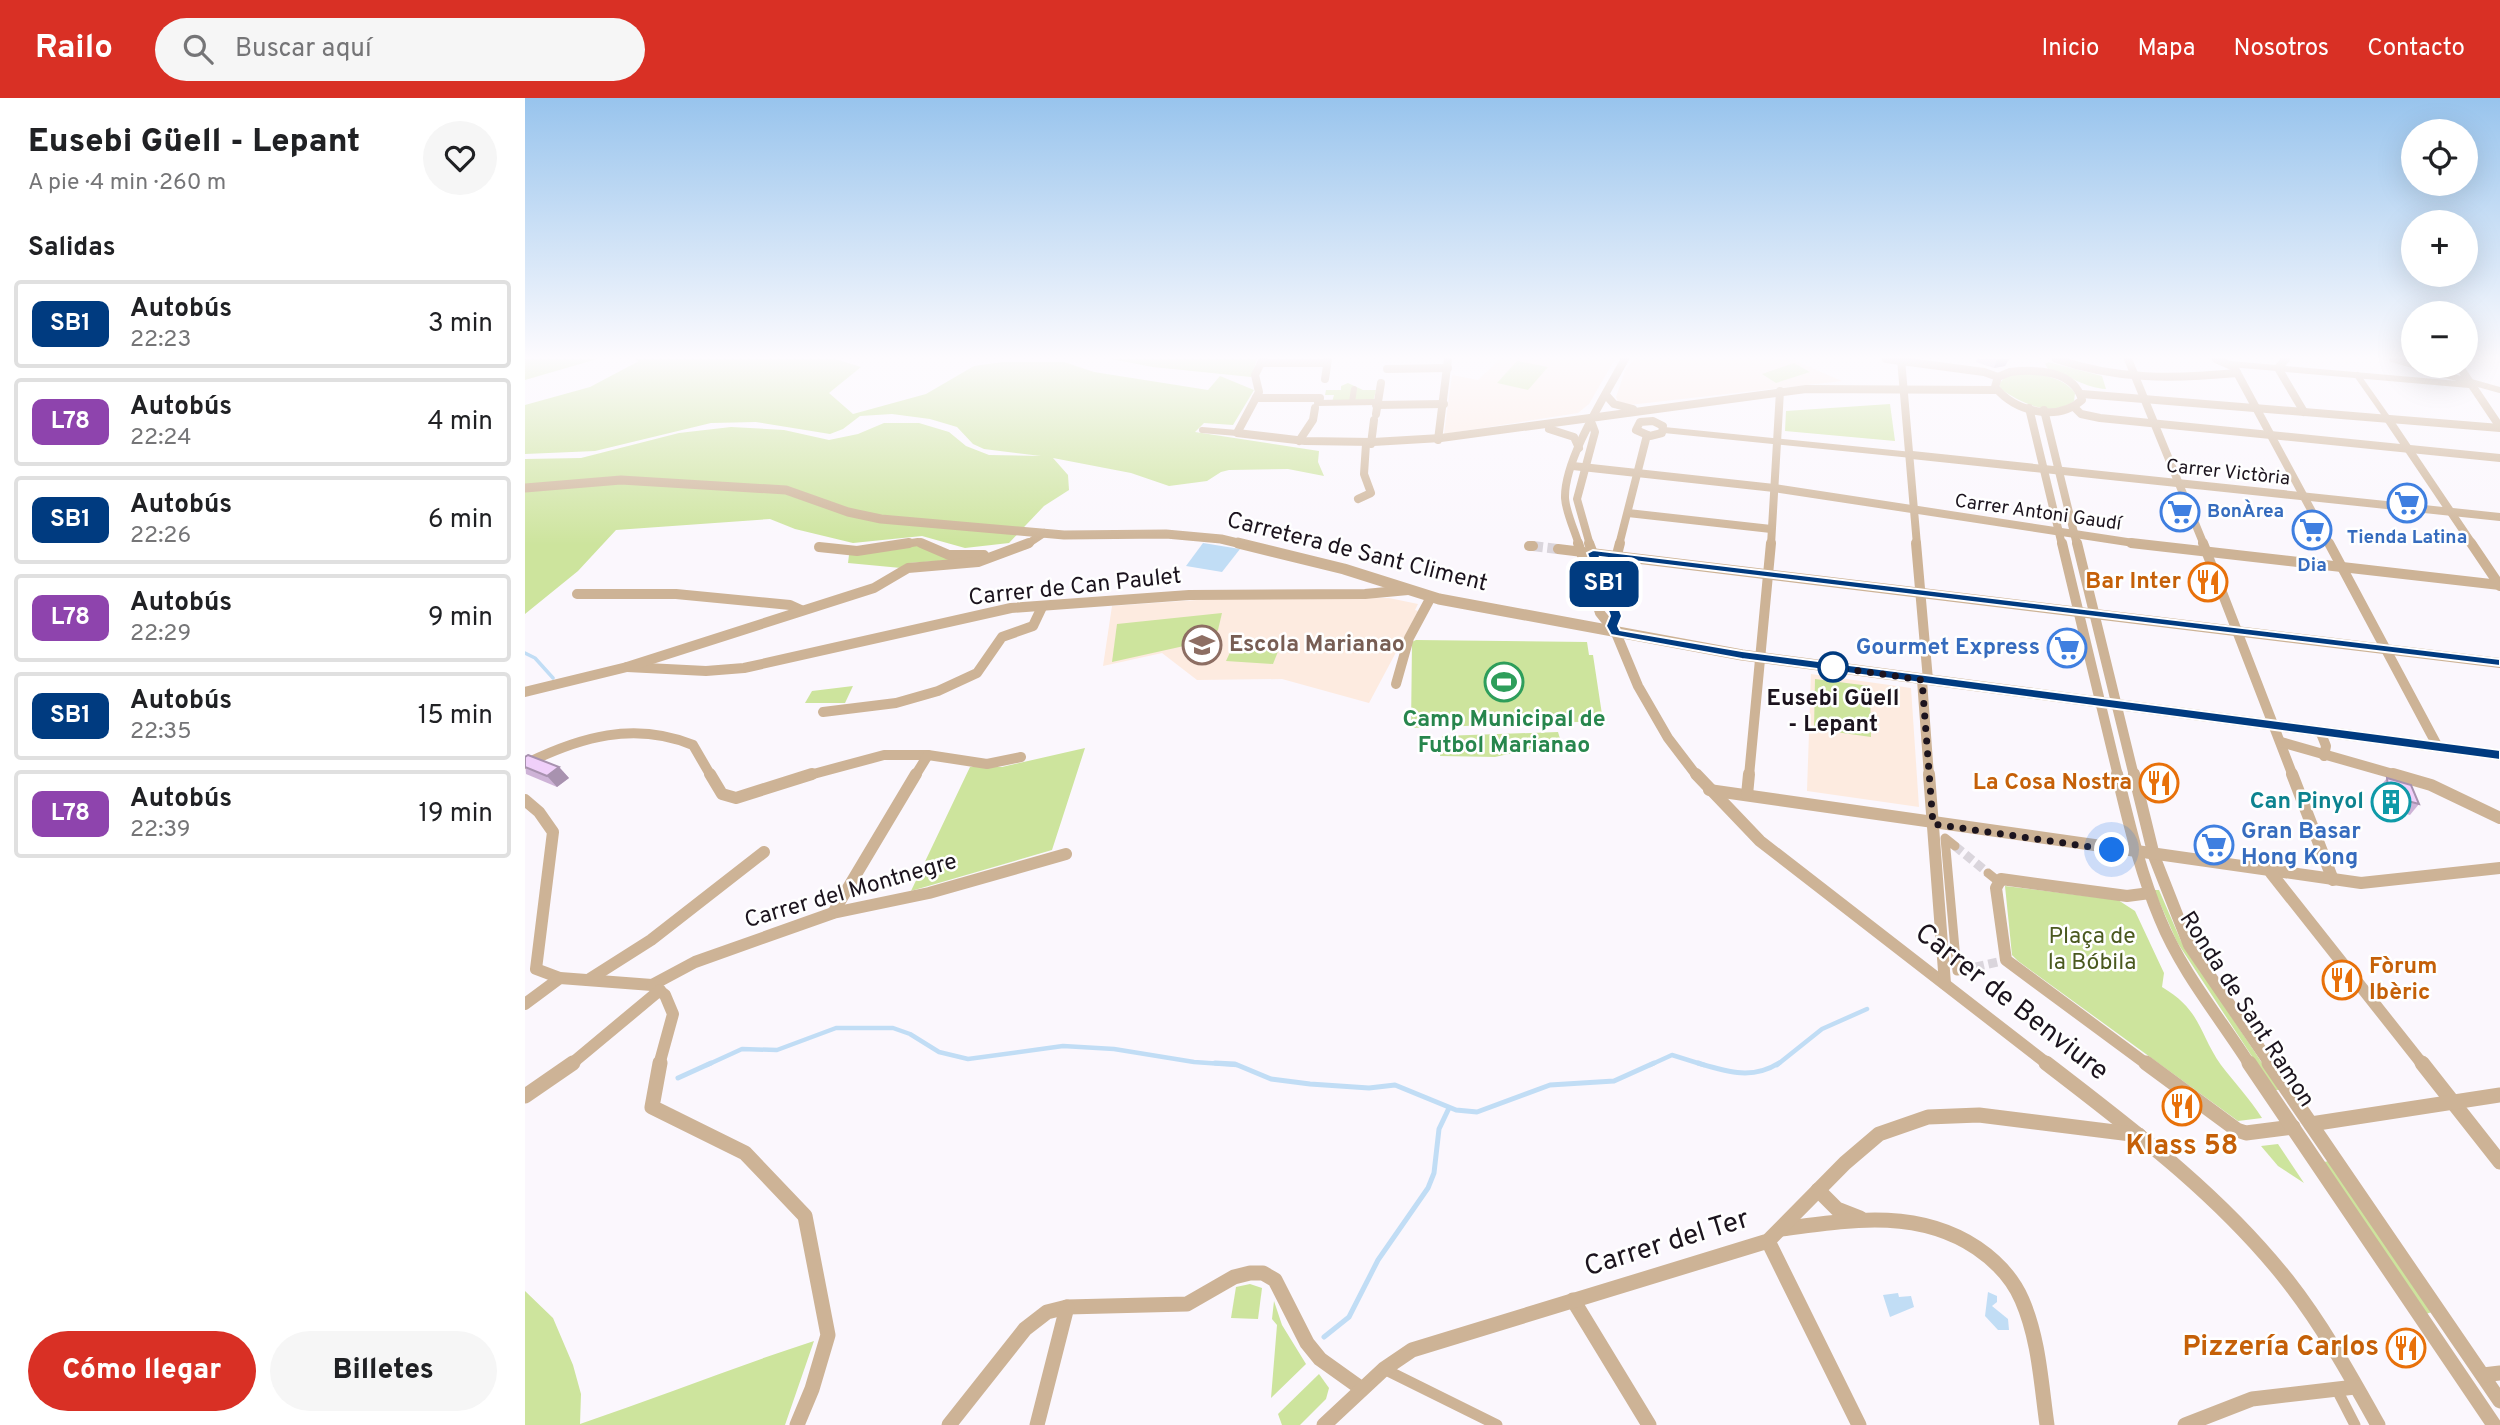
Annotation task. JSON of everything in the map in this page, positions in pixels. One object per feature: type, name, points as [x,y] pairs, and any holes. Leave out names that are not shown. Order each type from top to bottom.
[{"type":"street","points":[[1237,433],[1244,421]]},
{"type":"street","points":[[1299,442],[1312,421]]},
{"type":"street","points":[[1358,499],[1371,493],[1364,474],[1374,421]]},
{"type":"street","points":[[1438,440],[1441,421]]},
{"type":"street","points":[[1594,425],[1595,421]]},
{"type":"street","points":[[1594,425],[1604,421]]},
{"type":"street","points":[[1202,430],[1299,442],[1369,444],[1438,440],[1572,422],[1594,425],[1604,421]]},
{"type":"street","points":[[1653,421],[1661,424],[1664,430],[1659,435],[1647,435],[1638,432],[1637,424],[1653,421]]},
{"type":"street","points":[[1747,796],[1769,575],[1779,421]]},
{"type":"street","points":[[1909,421],[1945,984]]},
{"type":"street","name":"Ronda de Sant Ramon","points":[[2032,421],[2137,853],[2170,941],[2494,1425]]},
{"type":"street","name":"Ronda de Sant Ramon","points":[[2046,421],[2154,856],[2189,945],[2500,1401]]},
{"type":"street","points":[[2126,421],[2500,458]]},
{"type":"street","points":[[2153,421],[2207,552],[2333,880]]},
{"type":"street","points":[[2262,421],[2438,747]]},
{"type":"street","points":[[2389,421],[2500,585]]},
{"type":"street","points":[[2415,421],[2500,427]]},
{"type":"street","name":"Carrer de Benviure","points":[[1594,425],[1579,448],[1565,499],[1579,552],[1600,613],[1614,629],[1638,686],[1668,738],[1709,790],[1760,841],[2192,1178],[2253,1239],[2321,1326],[2378,1425]]},
{"type":"street","name":"Carrer de Benviure","points":[[1594,425],[1577,499],[1616,616],[1614,629]]},
{"type":"street","points":[[1540,427],[1567,433],[1577,440],[1579,448]]},
{"type":"street","points":[[1664,430],[1912,454]]},
{"type":"street","points":[[1607,593],[1647,435]]},
{"type":"street","name":"Carrer Victòria","points":[[1912,454],[2500,517]]},
{"type":"street","name":"Carrer Antoni Gaudí","points":[[1573,466],[1774,488],[2074,537],[2500,585]]},
{"type":"street","name":"Carretera de Sant Climent","points":[[525,488],[629,480],[786,490],[862,516],[1044,533],[1166,534],[1221,539],[1382,580],[1431,597],[1760,657],[2500,755]]},
{"type":"street","points":[[1629,513],[1771,529]]},
{"type":"street","points":[[960,564],[1000,555],[1030,544],[1044,533]]},
{"type":"street","points":[[819,547],[847,551],[918,542],[949,555],[1000,555]]},
{"type":"street","points":[[1558,549],[2500,663]]},
{"type":"street","points":[[960,564],[966,555]]},
{"type":"street","name":"Carrer de Can Paulet","points":[[525,692],[627,667],[879,586],[908,568],[960,564]]},
{"type":"street","points":[[1366,594],[1377,589],[1382,580]]},
{"type":"street","name":"Carrer de Can Paulet","points":[[627,667],[706,671],[744,668],[992,611],[1189,595],[1366,594],[1408,590]]},
{"type":"street","points":[[577,594],[677,594],[790,605],[801,610]]},
{"type":"street","points":[[1396,684],[1409,638],[1431,597]]},
{"type":"street","points":[[823,712],[909,700],[971,677],[981,668],[1002,637],[1033,626],[1042,607]]},
{"type":"street","points":[[660,668],[660,660],[671,651]]},
{"type":"street","points":[[2320,731],[2326,746],[2324,756]]},
{"type":"street","points":[[525,764],[586,739],[623,733],[659,733],[693,745],[722,794],[736,798],[851,762],[884,755],[928,755],[988,764],[1021,757]]},
{"type":"street","points":[[2281,743],[2431,785],[2500,818]]},
{"type":"street","points":[[833,913],[928,755]]},
{"type":"street","points":[[1709,790],[2271,873],[2361,883],[2500,868]]},
{"type":"street","points":[[525,800],[539,812],[553,832],[536,969],[560,978],[656,988],[673,1014],[654,1084],[653,1107],[745,1153],[776,1182],[805,1216],[828,1335],[812,1389],[797,1425]]},
{"type":"street","points":[[1955,846],[1945,838],[1958,971],[1962,970]]},
{"type":"street","points":[[588,980],[661,933],[764,852]]},
{"type":"street","name":"Carrer del Montnegre","points":[[525,1096],[577,1060],[656,988],[695,962],[759,937],[833,913],[929,893],[1066,854]]},
{"type":"street","points":[[2271,873],[2500,1162]]},
{"type":"street","points":[[2150,893],[2127,896],[1993,877],[2002,961],[2237,1130],[2246,1133],[2294,1127]]},
{"type":"street","points":[[525,1004],[560,978]]},
{"type":"street","points":[[2311,1124],[2500,1096]]},
{"type":"street","name":"Carrer del Ter","points":[[1324,1425],[1384,1369],[1412,1350],[1768,1241],[1879,1134],[1928,1116],[1979,1115],[2139,1135]]},
{"type":"street","points":[[1818,1190],[1837,1209],[1863,1219]]},
{"type":"street","points":[[1781,1229],[1863,1219],[1913,1221],[1945,1228],[1971,1242],[2002,1267],[2022,1298],[2034,1337],[2047,1425]]},
{"type":"street","points":[[1768,1241],[1859,1425]]},
{"type":"street","points":[[949,1425],[1033,1321],[1047,1312],[1067,1307],[1187,1304],[1234,1277],[1263,1273],[1275,1280],[1285,1294],[1295,1323],[1320,1359],[1362,1389]]},
{"type":"street","points":[[1573,1300],[1649,1425]]},
{"type":"street","points":[[1037,1425],[1067,1307]]},
{"type":"street","points":[[1384,1369],[1497,1425]]},
{"type":"street","points":[[2483,1375],[2500,1373]]},
{"type":"street","points":[[2185,1425],[2252,1399],[2355,1387]]},
{"type":"street","points":[[2336,1388],[2355,1425]]},
{"type":"shaded area","points":[[1446,421],[1527,421],[1444,434]]},
{"type":"shaded area","name":"Escola Marianao","points":[[1239,597],[1389,598],[1418,604],[1415,610],[1418,611],[1369,703],[1282,679],[1197,680],[1162,653],[1103,666],[1112,606]]},
{"type":"shaded area","points":[[1811,674],[1911,688],[1919,807],[1807,791]]},
{"type":"green space","points":[[525,421],[854,421],[830,434],[756,422],[711,423],[595,451],[525,454]]},
{"type":"green space","points":[[937,421],[1235,421],[1233,425],[1204,423],[1195,432],[1319,451],[1318,462],[1324,476],[1288,469],[1229,470],[1207,481],[1169,486],[1131,473],[1053,458],[1068,475],[1069,490],[1044,506],[1009,543],[965,548],[922,536],[853,543],[795,529],[770,519],[616,530],[578,571],[525,614],[525,459],[581,458],[679,433],[731,427],[784,430],[829,440],[858,434],[884,423],[919,423],[949,432],[966,446],[989,455],[1041,456],[984,449],[973,444],[957,427]]},
{"type":"green space","points":[[1786,421],[1892,421],[1895,441],[1785,431]]},
{"type":"green space","points":[[898,546],[919,546],[952,560],[909,563],[901,568],[848,563],[849,555]]},
{"type":"green space","points":[[1222,613],[1218,630],[1211,640],[1112,662],[1117,624]]},
{"type":"green space","name":"Camp Municipal de Futbol Marianao","points":[[1412,642],[1587,642],[1589,655],[1593,655],[1603,721],[1411,728]]},
{"type":"green space","points":[[1233,646],[1279,649],[1273,664],[1226,661]]},
{"type":"green space","points":[[1815,679],[1870,686],[1871,737],[1814,729]]},
{"type":"green space","points":[[853,686],[845,703],[805,703],[812,691]]},
{"type":"green space","points":[[1558,732],[1561,742],[1495,757],[1440,756],[1442,736]]},
{"type":"green space","points":[[1085,748],[1052,850],[911,891],[970,767],[1002,767]]},
{"type":"green space","name":"Plaça de la Bóbila","points":[[2005,886],[2118,900],[2135,911],[2164,973],[2162,987],[2192,1014],[2221,1065],[2262,1118],[2238,1121],[2018,961],[2012,955]]},
{"type":"green space","points":[[2154,890],[2159,890],[2181,941],[2280,1090],[2274,1090],[2177,942]]},
{"type":"green space","points":[[2278,1144],[2304,1183],[2278,1166],[2261,1146]]},
{"type":"green space","points":[[2329,1161],[2432,1312],[2426,1314],[2324,1162]]},
{"type":"green space","points":[[1250,1284],[1262,1288],[1258,1319],[1231,1318],[1236,1287]]},
{"type":"green space","points":[[525,1291],[553,1318],[573,1365],[581,1394],[580,1424],[814,1341],[785,1425],[525,1425]]},
{"type":"green space","points":[[1274,1301],[1282,1325],[1306,1364],[1271,1398],[1277,1325],[1272,1319]]},
{"type":"green space","points":[[1319,1374],[1329,1388],[1326,1399],[1300,1425],[1282,1425],[1278,1414]]},
{"type":"water","points":[[1203,543],[1240,549],[1222,572],[1186,566]]},
{"type":"water","points":[[1988,1292],[1997,1296],[1997,1302],[1992,1306],[2008,1319],[2009,1330],[1998,1330],[1985,1316]]},
{"type":"water","points":[[1898,1293],[1899,1297],[1911,1296],[1914,1307],[1890,1317],[1883,1295]]},
{"type":"building","points":[[528,755],[559,767],[547,776],[525,767],[525,757]]},
{"type":"building","points":[[2387,778],[2411,785],[2419,804],[2389,796]]},
{"type":"waterway","points":[[525,653],[535,658],[553,678]]},
{"type":"waterway","points":[[1777,1065],[1822,1029],[1867,1009]]},
{"type":"waterway","points":[[707,1065],[742,1049],[777,1050],[836,1028],[893,1028],[910,1034],[939,1052],[968,1059],[1063,1046],[1114,1049],[1194,1062],[1237,1065]]},
{"type":"waterway","points":[[1650,1065],[1672,1055],[1704,1065]]},
{"type":"waterway","points":[[678,1078],[711,1063]]},
{"type":"waterway","points":[[1215,1063],[1235,1064],[1271,1079],[1310,1084],[1369,1088],[1395,1085],[1456,1110],[1477,1112],[1550,1085],[1614,1081],[1654,1063]]},
{"type":"waterway","points":[[1698,1063],[1740,1073],[1759,1071],[1779,1063]]},
{"type":"waterway","points":[[1324,1337],[1349,1317],[1378,1260],[1428,1188],[1434,1173],[1439,1129],[1449,1108]]},
{"type":"tunnel","points":[[1533,546],[1558,549]]},
{"type":"tunnel","points":[[1955,846],[1988,873]]},
{"type":"tunnel","points":[[1962,970],[1998,962]]},
{"type":"bus line","name":"SB1","points":[[2500,663],[1593,553],[1616,616],[1612,626],[1616,633],[1642,639],[2073,700],[2500,755]]},
{"type":"place","name":"Tienda Latina","points":[[2407,503]]},
{"type":"place","name":"BonÀrea","points":[[2180,512]]},
{"type":"place","name":"Dia","points":[[2312,530]]},
{"type":"place","name":"Bar Inter","points":[[2208,582]]},
{"type":"place","name":"Escola Marianao","points":[[1202,645]]},
{"type":"place","name":"Gourmet Express","points":[[2067,648]]},
{"type":"place","name":"Eusebi Güell - Lepant","points":[[1833,667]]},
{"type":"place","name":"Camp Municipal de Futbol Marianao","points":[[1504,682]]},
{"type":"place","name":"La Cosa Nostra","points":[[2159,783]]},
{"type":"place","name":"Can Pinyol","points":[[2391,802]]},
{"type":"place","name":"Gran Basar Hong Kong","points":[[2214,845]]},
{"type":"place","name":"Fòrum Ibèric","points":[[2342,980]]},
{"type":"place","name":"Klass 58","points":[[2182,1106]]},
{"type":"place","name":"Pizzería Carlos","points":[[2406,1348]]},
{"type":"route","points":[[1833,667],[1922,680],[1933,824],[2112,850]]}]
